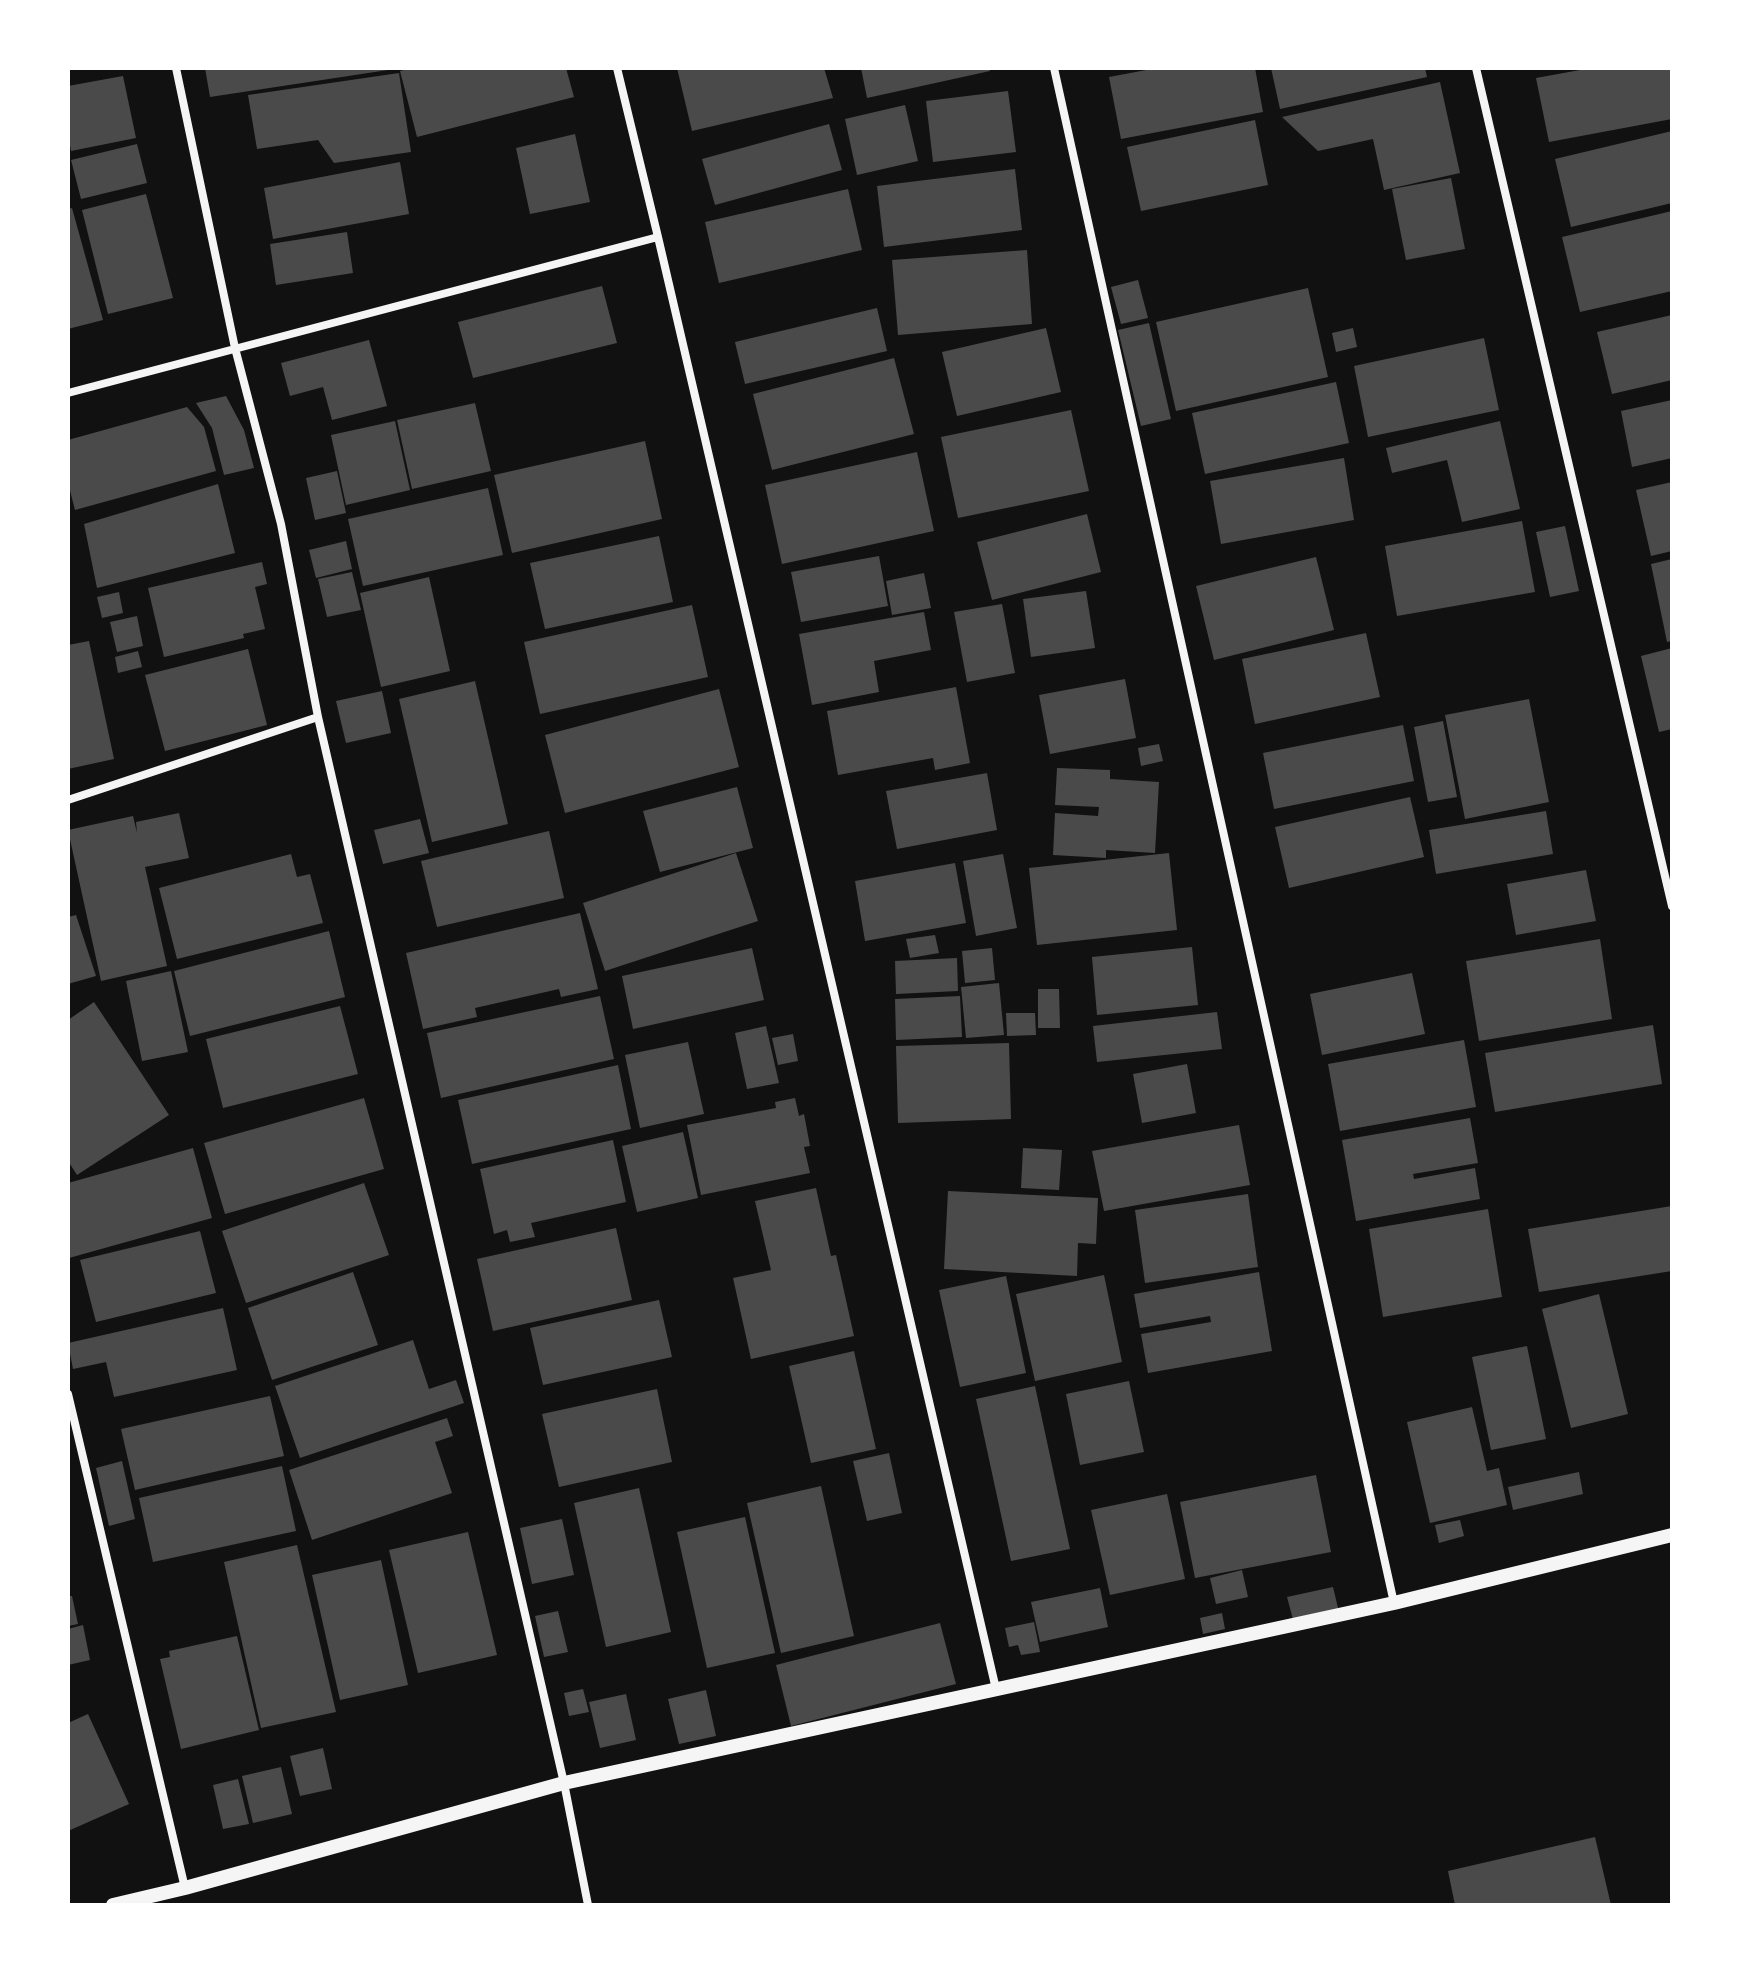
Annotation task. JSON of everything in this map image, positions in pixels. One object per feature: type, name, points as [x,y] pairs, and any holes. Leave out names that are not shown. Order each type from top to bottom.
[{"type":"street","points":[[176,68],[235,348],[281,524],[318,717],[564,1783],[588,1905]]},
{"type":"street","points":[[617,68],[996,1689]]},
{"type":"street","points":[[1054,68],[1394,1603]]},
{"type":"street","points":[[1476,68],[1672,906]]},
{"type":"street","points":[[68,393],[658,237]]},
{"type":"street","points":[[68,800],[318,717]]},
{"type":"street","points":[[68,1394],[185,1888]]},
{"type":"street","points":[[113,1905],[564,1783],[1394,1603],[1672,1535]]},
{"type":"building","points":[[205,68],[388,68],[388,70],[210,97]]},
{"type":"building","points":[[412,68],[566,68],[574,97],[417,137],[400,71]]},
{"type":"building","points":[[677,68],[824,68],[833,98],[692,131]]},
{"type":"building","points":[[861,68],[989,68],[990,71],[867,98]]},
{"type":"building","points":[[1157,68],[1255,68],[1263,112],[1121,139],[1109,77]]},
{"type":"building","points":[[1271,68],[1425,68],[1427,77],[1280,109]]},
{"type":"building","points":[[1591,68],[1672,68],[1672,119],[1549,142],[1536,78]]},
{"type":"building","points":[[399,73],[411,152],[334,163],[318,140],[257,149],[248,95]]},
{"type":"building","points":[[123,76],[136,138],[71,151],[68,86]]},
{"type":"building","points":[[1440,82],[1460,173],[1384,190],[1373,139],[1318,151],[1282,117]]},
{"type":"building","points":[[1008,91],[1016,152],[933,162],[926,101]]},
{"type":"building","points":[[905,105],[918,161],[857,175],[845,119]]},
{"type":"building","points":[[1255,120],[1268,185],[1141,211],[1127,147]]},
{"type":"building","points":[[829,124],[842,170],[715,205],[702,159]]},
{"type":"building","points":[[1672,131],[1672,203],[1571,227],[1555,159]]},
{"type":"building","points":[[575,134],[590,202],[530,214],[516,148]]},
{"type":"building","points":[[137,144],[147,183],[81,199],[71,160]]},
{"type":"building","points":[[400,162],[409,214],[273,239],[264,188]]},
{"type":"building","points":[[1015,169],[1022,230],[884,247],[877,186]]},
{"type":"building","points":[[1451,178],[1465,249],[1406,260],[1392,189]]},
{"type":"building","points":[[848,189],[862,250],[719,283],[705,222]]},
{"type":"building","points":[[146,194],[173,298],[108,314],[82,210]]},
{"type":"building","points":[[72,208],[103,320],[68,329],[68,209]]},
{"type":"building","points":[[1672,211],[1672,291],[1580,312],[1562,237]]},
{"type":"building","points":[[347,232],[353,273],[276,285],[270,244]]},
{"type":"building","points":[[1027,250],[1032,324],[898,335],[892,260]]},
{"type":"building","points":[[1138,280],[1148,318],[1121,324],[1111,287]]},
{"type":"building","points":[[602,286],[617,343],[473,378],[458,322]]},
{"type":"building","points":[[1308,288],[1328,377],[1176,411],[1156,322]]},
{"type":"building","points":[[877,308],[887,351],[745,384],[735,342]]},
{"type":"building","points":[[1672,315],[1672,380],[1612,394],[1597,332]]},
{"type":"building","points":[[1149,323],[1171,419],[1141,426],[1118,330]]},
{"type":"building","points":[[1046,328],[1061,392],[957,416],[942,352]]},
{"type":"building","points":[[1353,328],[1357,347],[1336,352],[1332,333]]},
{"type":"building","points":[[1484,338],[1499,410],[1368,437],[1354,366]]},
{"type":"building","points":[[369,340],[387,406],[332,420],[323,387],[290,396],[281,363]]},
{"type":"building","points":[[894,358],[914,434],[772,470],[753,394]]},
{"type":"building","points":[[1336,382],[1349,443],[1205,474],[1192,413]]},
{"type":"building","points":[[226,396],[244,430],[254,468],[224,475],[212,428],[196,403]]},
{"type":"building","points":[[1672,400],[1672,458],[1632,467],[1621,411]]},
{"type":"building","points":[[475,403],[491,471],[412,489],[397,420]]},
{"type":"building","points":[[187,407],[204,427],[216,471],[75,510],[68,483],[68,440]]},
{"type":"building","points":[[1071,410],[1089,491],[958,518],[941,437]]},
{"type":"building","points":[[395,421],[410,490],[346,505],[331,435]]},
{"type":"building","points":[[1500,421],[1520,509],[1462,522],[1447,460],[1392,473],[1386,448]]},
{"type":"building","points":[[645,441],[662,519],[512,553],[494,475]]},
{"type":"building","points":[[917,452],[934,531],[782,564],[765,485]]},
{"type":"building","points":[[1344,458],[1354,520],[1221,544],[1210,481]]},
{"type":"building","points":[[337,471],[346,513],[315,520],[306,478]]},
{"type":"building","points":[[1672,482],[1672,551],[1651,556],[1636,490]]},
{"type":"building","points":[[218,484],[235,553],[97,588],[84,524]]},
{"type":"building","points":[[488,488],[503,555],[363,586],[348,519]]},
{"type":"building","points":[[1087,514],[1101,572],[992,600],[977,542]]},
{"type":"building","points":[[1522,521],[1535,592],[1397,616],[1385,546]]},
{"type":"building","points":[[1565,526],[1579,591],[1550,597],[1536,532]]},
{"type":"building","points":[[659,536],[673,602],[545,629],[530,563]]},
{"type":"building","points":[[346,541],[352,569],[316,578],[309,550]]},
{"type":"building","points":[[879,556],[888,606],[801,622],[791,572]]},
{"type":"building","points":[[1316,557],[1334,630],[1214,660],[1196,586]]},
{"type":"building","points":[[1672,559],[1672,641],[1667,642],[1651,564]]},
{"type":"building","points":[[262,562],[267,584],[255,587],[265,629],[243,634],[244,638],[164,657],[148,588]]},
{"type":"building","points":[[352,572],[361,610],[327,617],[318,579]]},
{"type":"building","points":[[924,573],[931,608],[892,615],[886,581]]},
{"type":"building","points":[[429,577],[450,671],[381,687],[360,593]]},
{"type":"building","points":[[1086,591],[1095,648],[1031,657],[1023,599]]},
{"type":"building","points":[[119,592],[123,613],[102,618],[97,597]]},
{"type":"building","points":[[1002,604],[1015,673],[967,682],[954,612]]},
{"type":"building","points":[[692,605],[708,677],[540,714],[524,642]]},
{"type":"building","points":[[924,612],[931,650],[874,661],[879,692],[812,705],[799,634]]},
{"type":"building","points":[[137,616],[143,646],[117,652],[110,622]]},
{"type":"building","points":[[1366,633],[1380,697],[1255,724],[1242,659]]},
{"type":"building","points":[[89,641],[114,759],[68,769],[68,645]]},
{"type":"building","points":[[1672,648],[1672,729],[1659,732],[1641,656]]},
{"type":"building","points":[[248,649],[267,725],[165,751],[145,675]]},
{"type":"building","points":[[138,651],[142,667],[118,673],[115,657]]},
{"type":"building","points":[[1125,679],[1136,738],[1050,754],[1039,695]]},
{"type":"building","points":[[475,681],[508,824],[432,842],[399,699]]},
{"type":"building","points":[[956,687],[970,763],[935,770],[933,758],[838,775],[827,711]]},
{"type":"building","points":[[719,689],[739,767],[565,813],[545,735]]},
{"type":"building","points":[[382,691],[391,733],[346,743],[336,701]]},
{"type":"building","points":[[1529,699],[1549,802],[1465,819],[1445,715]]},
{"type":"building","points":[[1443,721],[1457,797],[1428,802],[1414,727]]},
{"type":"building","points":[[1403,725],[1414,781],[1274,809],[1263,753]]},
{"type":"building","points":[[1159,744],[1163,761],[1141,766],[1138,748]]},
{"type":"building","points":[[1057,768],[1110,770],[1110,779],[1159,782],[1155,853],[1106,850],[1106,858],[1053,855],[1055,813],[1098,816],[1099,807],[1055,805]]},
{"type":"building","points":[[987,773],[997,830],[897,849],[886,791]]},
{"type":"building","points":[[737,787],[753,848],[660,872],[643,811]]},
{"type":"building","points":[[1410,797],[1424,857],[1289,888],[1275,827]]},
{"type":"building","points":[[1546,811],[1553,854],[1436,874],[1429,830]]},
{"type":"building","points":[[179,813],[189,858],[145,867],[167,966],[101,981],[68,830],[133,816],[137,833],[136,822]]},
{"type":"building","points":[[420,819],[429,853],[383,864],[374,830]]},
{"type":"building","points":[[549,831],[564,898],[437,927],[421,861]]},
{"type":"building","points":[[736,853],[758,921],[605,971],[583,903]]},
{"type":"building","points":[[1169,853],[1177,930],[1037,945],[1029,868]]},
{"type":"building","points":[[291,854],[297,877],[310,874],[323,923],[177,959],[159,888]]},
{"type":"building","points":[[1003,854],[1017,928],[976,936],[963,861]]},
{"type":"building","points":[[955,863],[966,923],[865,941],[855,881]]},
{"type":"building","points":[[1586,870],[1596,921],[1516,935],[1507,884]]},
{"type":"building","points":[[580,913],[598,989],[561,997],[559,989],[475,1008],[477,1017],[423,1029],[406,953]]},
{"type":"building","points":[[76,915],[96,976],[68,984],[68,917]]},
{"type":"building","points":[[329,931],[345,997],[190,1036],[174,971]]},
{"type":"building","points":[[935,935],[939,953],[910,958],[906,939]]},
{"type":"building","points":[[1600,939],[1612,1019],[1479,1041],[1466,961]]},
{"type":"building","points":[[1192,947],[1198,1005],[1097,1015],[1092,957]]},
{"type":"building","points":[[752,948],[764,1000],[633,1029],[622,976]]},
{"type":"building","points":[[992,948],[995,980],[965,983],[962,951]]},
{"type":"building","points":[[957,958],[958,991],[896,994],[895,961]]},
{"type":"building","points":[[171,971],[188,1052],[142,1061],[126,981]]},
{"type":"building","points":[[1412,973],[1425,1034],[1322,1055],[1310,994]]},
{"type":"building","points":[[999,983],[1004,1035],[966,1038],[961,987]]},
{"type":"building","points":[[1038,989],[1059,989],[1060,1028],[1038,1028]]},
{"type":"building","points":[[600,996],[614,1059],[441,1098],[427,1033]]},
{"type":"building","points":[[960,996],[962,1037],[896,1040],[895,999]]},
{"type":"building","points":[[94,1002],[169,1115],[77,1175],[68,1161],[68,1020]]},
{"type":"building","points":[[340,1006],[358,1074],[223,1108],[206,1039]]},
{"type":"building","points":[[1217,1012],[1222,1049],[1097,1062],[1093,1026]]},
{"type":"building","points":[[1006,1013],[1035,1013],[1036,1035],[1007,1036]]},
{"type":"building","points":[[1653,1025],[1662,1084],[1495,1112],[1485,1053]]},
{"type":"building","points":[[766,1026],[779,1083],[747,1089],[735,1033]]},
{"type":"building","points":[[793,1034],[798,1061],[778,1065],[772,1038]]},
{"type":"building","points":[[1464,1040],[1476,1107],[1340,1131],[1328,1064]]},
{"type":"building","points":[[688,1042],[704,1114],[640,1128],[625,1055]]},
{"type":"building","points":[[1009,1043],[1011,1119],[898,1123],[896,1046]]},
{"type":"building","points":[[1187,1064],[1196,1113],[1142,1123],[1133,1074]]},
{"type":"building","points":[[618,1065],[631,1129],[472,1164],[458,1100]]},
{"type":"building","points":[[364,1098],[384,1169],[225,1214],[204,1143]]},
{"type":"building","points":[[795,1098],[799,1116],[804,1114],[810,1146],[804,1147],[810,1173],[701,1195],[687,1125],[776,1108],[775,1102]]},
{"type":"building","points":[[1470,1118],[1478,1163],[1413,1174],[1414,1179],[1475,1168],[1480,1199],[1356,1221],[1342,1140]]},
{"type":"building","points":[[1239,1125],[1250,1185],[1104,1211],[1092,1151]]},
{"type":"building","points":[[683,1132],[698,1198],[637,1212],[622,1146]]},
{"type":"building","points":[[613,1140],[626,1202],[531,1223],[535,1237],[510,1242],[507,1230],[494,1234],[480,1169]]},
{"type":"building","points":[[193,1148],[212,1218],[69,1258],[68,1183]]},
{"type":"building","points":[[1023,1148],[1062,1150],[1059,1190],[1021,1188]]},
{"type":"building","points":[[364,1183],[389,1255],[246,1303],[222,1231]]},
{"type":"building","points":[[816,1188],[831,1256],[836,1255],[854,1336],[751,1359],[733,1278],[771,1270],[755,1201]]},
{"type":"building","points":[[948,1191],[1098,1198],[1096,1244],[1078,1243],[1077,1276],[944,1269]]},
{"type":"building","points":[[1248,1194],[1258,1267],[1145,1283],[1135,1210]]},
{"type":"building","points":[[1672,1206],[1672,1271],[1539,1292],[1528,1229]]},
{"type":"building","points":[[1488,1209],[1502,1297],[1383,1317],[1369,1229]]},
{"type":"building","points":[[616,1228],[632,1300],[493,1331],[477,1259]]},
{"type":"building","points":[[200,1231],[216,1293],[96,1322],[80,1260]]},
{"type":"building","points":[[353,1272],[378,1345],[272,1380],[248,1308]]},
{"type":"building","points":[[1259,1272],[1272,1351],[1148,1373],[1141,1334],[1211,1322],[1210,1316],[1140,1328],[1134,1294]]},
{"type":"building","points":[[1104,1275],[1122,1362],[1035,1381],[1016,1294]]},
{"type":"building","points":[[1006,1276],[1026,1373],[960,1387],[939,1290]]},
{"type":"building","points":[[1599,1294],[1628,1414],[1571,1428],[1542,1309]]},
{"type":"building","points":[[659,1300],[672,1357],[543,1385],[530,1328]]},
{"type":"building","points":[[223,1308],[237,1370],[114,1397],[106,1362],[73,1369],[68,1343]]},
{"type":"building","points":[[413,1340],[429,1389],[456,1380],[464,1403],[300,1458],[275,1386]]},
{"type":"building","points":[[1527,1346],[1546,1439],[1491,1450],[1472,1357]]},
{"type":"building","points":[[854,1351],[876,1449],[811,1463],[789,1366]]},
{"type":"building","points":[[1129,1381],[1144,1452],[1080,1465],[1066,1394]]},
{"type":"building","points":[[1035,1386],[1070,1549],[1011,1561],[976,1399]]},
{"type":"building","points":[[657,1389],[672,1462],[559,1487],[542,1414]]},
{"type":"building","points":[[270,1396],[284,1456],[135,1490],[121,1429]]},
{"type":"building","points":[[1472,1407],[1487,1471],[1499,1468],[1507,1505],[1430,1523],[1407,1422]]},
{"type":"building","points":[[447,1418],[453,1436],[435,1442],[452,1493],[312,1540],[289,1470]]},
{"type":"building","points":[[889,1453],[902,1513],[867,1521],[853,1461]]},
{"type":"building","points":[[122,1461],[135,1519],[109,1526],[96,1468]]},
{"type":"building","points":[[282,1466],[296,1531],[153,1562],[139,1498]]},
{"type":"building","points":[[1579,1472],[1583,1494],[1513,1510],[1508,1487]]},
{"type":"building","points":[[1316,1475],[1331,1552],[1195,1578],[1180,1502]]},
{"type":"building","points":[[821,1486],[854,1636],[781,1653],[747,1503]]},
{"type":"building","points":[[639,1488],[671,1632],[606,1647],[574,1503]]},
{"type":"building","points":[[1167,1494],[1185,1579],[1110,1595],[1091,1510]]},
{"type":"building","points":[[745,1517],[775,1653],[707,1668],[677,1532]]},
{"type":"building","points":[[562,1519],[574,1575],[532,1584],[520,1528]]},
{"type":"building","points":[[1460,1520],[1464,1536],[1439,1543],[1435,1525]]},
{"type":"building","points":[[468,1532],[497,1655],[418,1673],[389,1550]]},
{"type":"building","points":[[297,1545],[336,1712],[261,1728],[224,1562]]},
{"type":"building","points":[[381,1560],[408,1685],[340,1700],[312,1575]]},
{"type":"building","points":[[1242,1570],[1248,1597],[1216,1604],[1210,1578]]},
{"type":"building","points":[[1333,1587],[1339,1612],[1294,1623],[1287,1597]]},
{"type":"building","points":[[1100,1588],[1108,1627],[1040,1642],[1031,1602]]},
{"type":"building","points":[[68,1596],[72,1596],[78,1624],[68,1626]]},
{"type":"building","points":[[558,1611],[568,1652],[544,1657],[535,1616]]},
{"type":"building","points":[[1222,1613],[1225,1629],[1203,1634],[1200,1618]]},
{"type":"building","points":[[1034,1622],[1040,1652],[1021,1655],[1018,1645],[1009,1647],[1005,1628]]},
{"type":"building","points":[[940,1623],[956,1684],[791,1726],[776,1665]]},
{"type":"building","points":[[83,1625],[90,1660],[68,1665],[68,1629]]},
{"type":"building","points":[[237,1636],[259,1730],[181,1749],[160,1659],[170,1657],[169,1651]]},
{"type":"building","points":[[583,1689],[589,1712],[569,1716],[564,1693]]},
{"type":"building","points":[[706,1690],[716,1736],[679,1744],[668,1699]]},
{"type":"building","points":[[626,1694],[636,1740],[600,1748],[589,1702]]},
{"type":"building","points":[[88,1714],[129,1804],[68,1831],[68,1723]]},
{"type":"building","points":[[323,1748],[332,1789],[300,1796],[290,1756]]},
{"type":"building","points":[[281,1767],[292,1814],[253,1823],[242,1776]]},
{"type":"building","points":[[238,1779],[249,1824],[223,1829],[213,1785]]},
{"type":"building","points":[[1595,1837],[1611,1905],[1455,1905],[1448,1871]]}]
